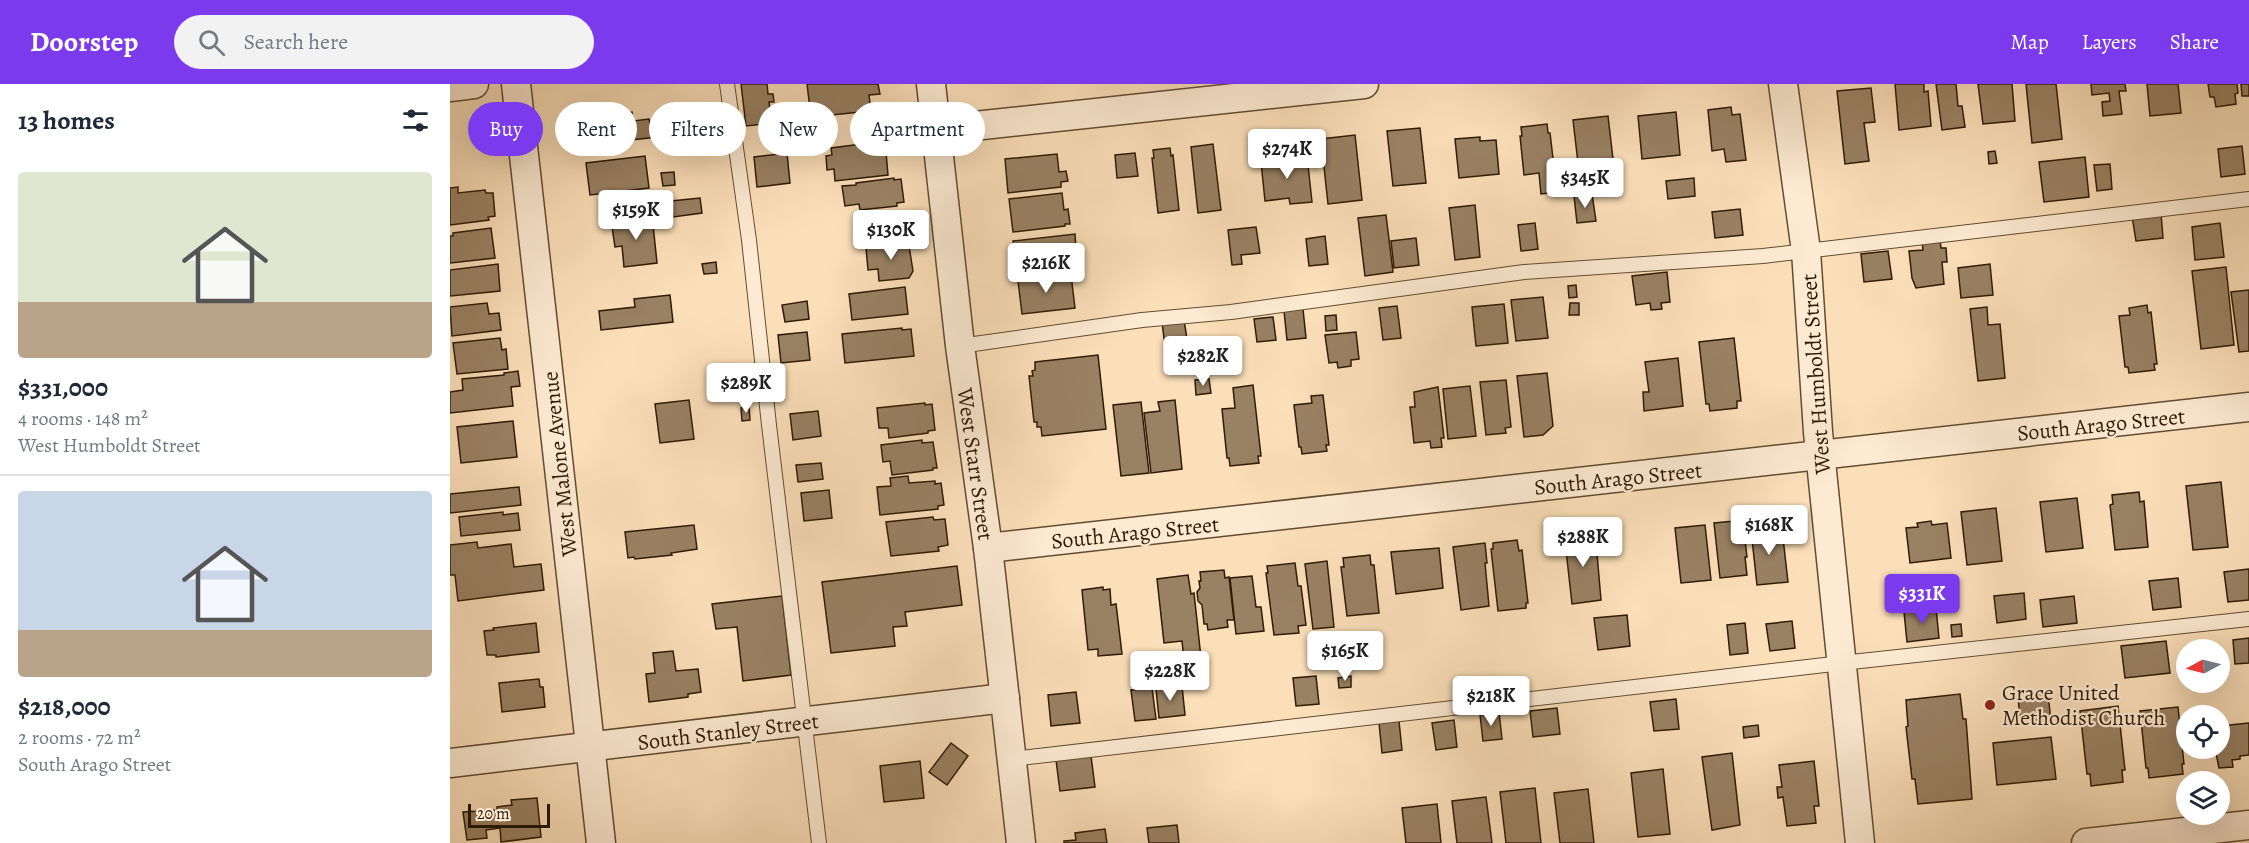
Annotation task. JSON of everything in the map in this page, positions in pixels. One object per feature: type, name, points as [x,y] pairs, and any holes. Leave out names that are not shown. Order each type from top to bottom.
[{"type":"street","points":[[450,87],[474,84]]},
{"type":"street","name":"West Malone Avenue","points":[[516,84],[601,843]]},
{"type":"street","name":"West Starr Street","points":[[931,84],[933,102]]},
{"type":"street","points":[[985,125],[1365,84]]},
{"type":"street","name":"West Humboldt Street","points":[[1783,84],[1806,251],[1821,455],[1860,843]]},
{"type":"street","name":"West Starr Street","points":[[940,156],[960,346],[988,548],[1022,843]]},
{"type":"street","name":"South Arago Street","points":[[988,548],[2249,407]]},
{"type":"street","name":"South Stanley Street","points":[[450,764],[1005,698]]},
{"type":"street","points":[[2086,843],[2249,825]]},
{"type":"lane","points":[[727,84],[749,240],[770,437],[819,843]]},
{"type":"lane","points":[[960,346],[1142,320],[1231,312],[1524,272],[1806,251],[2249,200]]},
{"type":"lane","points":[[1012,759],[1842,663],[2249,619]]},
{"type":"building","points":[[741,84],[767,84],[768,94],[773,94],[774,102],[758,102],[758,125],[746,126],[746,102],[743,102]]},
{"type":"building","points":[[807,84],[878,84],[880,94],[869,95],[870,102],[850,102],[850,113],[838,114],[838,102],[809,102]]},
{"type":"building","points":[[1895,84],[1924,84],[1924,92],[1928,91],[1931,126],[1899,130]]},
{"type":"building","points":[[1936,84],[1956,84],[1958,106],[1962,106],[1965,127],[1942,130]]},
{"type":"building","points":[[1978,84],[2012,84],[2015,121],[1983,124]]},
{"type":"building","points":[[2026,84],[2056,84],[2062,139],[2032,143]]},
{"type":"building","points":[[2091,84],[2125,84],[2126,91],[2119,91],[2122,114],[2103,116],[2102,102],[2110,101],[2109,93],[2092,95]]},
{"type":"building","points":[[2147,84],[2178,84],[2181,113],[2150,116]]},
{"type":"building","points":[[2208,84],[2237,84],[2236,104],[2216,107],[2214,97],[2210,97]]},
{"type":"building","points":[[2241,84],[2249,84],[2249,96],[2242,96]]},
{"type":"building","points":[[1871,88],[1875,122],[1864,123],[1869,161],[1845,164],[1837,91]]},
{"type":"building","points":[[1731,107],[1732,115],[1740,114],[1746,160],[1726,162],[1724,149],[1712,151],[1708,110]]},
{"type":"building","points":[[1676,112],[1680,155],[1642,159],[1638,116]]},
{"type":"building","points":[[1608,116],[1613,159],[1578,163],[1573,120]]},
{"type":"building","points":[[649,119],[649,138],[637,139],[637,120]]},
{"type":"building","points":[[1547,124],[1557,192],[1541,194],[1539,173],[1524,175],[1520,136],[1522,136],[1521,127]]},
{"type":"building","points":[[1420,128],[1426,183],[1393,186],[1387,131]]},
{"type":"building","points":[[1355,135],[1362,200],[1328,204],[1321,139]]},
{"type":"building","points":[[1480,137],[1480,141],[1496,140],[1499,174],[1459,178],[1455,139]]},
{"type":"building","points":[[1213,144],[1221,210],[1198,213],[1191,147]]},
{"type":"building","points":[[850,146],[850,156],[886,156],[888,175],[835,181],[834,169],[827,170],[826,156],[838,156],[838,147]]},
{"type":"building","points":[[2242,146],[2245,174],[2221,177],[2218,149]]},
{"type":"building","points":[[1170,148],[1171,156],[1173,155],[1179,210],[1158,213],[1153,150]]},
{"type":"building","points":[[1995,151],[1997,163],[1989,164],[1988,152]]},
{"type":"building","points":[[1135,153],[1138,176],[1117,178],[1115,155]]},
{"type":"building","points":[[1057,154],[1059,172],[1066,171],[1068,181],[1061,182],[1061,187],[1008,193],[1005,159]]},
{"type":"building","points":[[645,156],[649,188],[590,195],[586,163]]},
{"type":"building","points":[[787,156],[790,183],[757,187],[754,157]]},
{"type":"building","points":[[1307,156],[1312,202],[1290,204],[1289,198],[1265,201],[1261,162]]},
{"type":"building","points":[[2085,157],[2089,197],[2044,202],[2039,162]]},
{"type":"building","points":[[2110,164],[2112,189],[2097,191],[2094,165]]},
{"type":"building","points":[[674,172],[675,185],[663,186],[661,173]]},
{"type":"building","points":[[894,178],[894,180],[901,179],[904,202],[897,203],[897,206],[860,210],[859,204],[845,206],[842,186]]},
{"type":"building","points":[[1694,178],[1695,196],[1668,199],[1666,181]]},
{"type":"building","points":[[458,187],[458,193],[485,190],[486,193],[493,193],[495,216],[488,217],[489,220],[450,225],[450,188]]},
{"type":"building","points":[[1062,193],[1064,210],[1068,209],[1070,224],[1013,232],[1009,199]]},
{"type":"building","points":[[1592,194],[1596,221],[1577,223],[1574,196]]},
{"type":"building","points":[[700,198],[702,213],[673,217],[671,201]]},
{"type":"building","points":[[1475,205],[1480,257],[1455,260],[1449,208]]},
{"type":"building","points":[[1740,209],[1743,235],[1715,238],[1712,212]]},
{"type":"building","points":[[2161,213],[2163,238],[2136,241],[2132,216]]},
{"type":"building","points":[[652,215],[657,263],[624,267],[622,246],[615,247],[612,227],[620,226],[619,219]]},
{"type":"building","points":[[1386,215],[1393,272],[1365,276],[1358,218]]},
{"type":"building","points":[[1535,223],[1538,249],[1521,251],[1518,225]]},
{"type":"building","points":[[2220,223],[2224,257],[2195,260],[2192,227]]},
{"type":"building","points":[[1256,227],[1260,253],[1241,255],[1242,264],[1232,265],[1228,230]]},
{"type":"building","points":[[491,228],[495,258],[450,263],[450,236],[453,236],[453,233]]},
{"type":"building","points":[[1075,234],[1076,249],[1068,250],[1070,267],[1017,273],[1013,241]]},
{"type":"building","points":[[1325,236],[1328,264],[1309,266],[1306,239]]},
{"type":"building","points":[[1416,238],[1419,265],[1394,268],[1391,241]]},
{"type":"building","points":[[1940,240],[1941,248],[1946,248],[1947,262],[1942,262],[1944,284],[1916,288],[1912,278],[1909,251],[1923,250],[1922,242]]},
{"type":"building","points":[[903,241],[909,246],[913,271],[909,278],[879,281],[878,269],[868,270],[866,248],[876,247],[875,244]]},
{"type":"building","points":[[1888,251],[1892,279],[1864,282],[1861,254]]},
{"type":"building","points":[[716,262],[717,273],[704,274],[702,264]]},
{"type":"building","points":[[498,264],[500,291],[450,296],[450,270]]},
{"type":"building","points":[[1990,264],[1993,295],[1961,298],[1958,268]]},
{"type":"building","points":[[2226,267],[2234,345],[2201,349],[2192,271]]},
{"type":"building","points":[[1667,272],[1670,302],[1661,303],[1662,309],[1651,310],[1650,303],[1636,305],[1632,276]]},
{"type":"building","points":[[1071,275],[1075,308],[1022,314],[1018,281]]},
{"type":"building","points":[[1576,285],[1577,297],[1569,298],[1568,286]]},
{"type":"building","points":[[905,287],[908,314],[852,320],[849,294]]},
{"type":"building","points":[[2249,290],[2249,351],[2239,352],[2231,292]]},
{"type":"building","points":[[670,295],[673,322],[601,330],[599,311],[635,307],[634,299]]},
{"type":"building","points":[[1543,297],[1548,338],[1516,341],[1511,300]]},
{"type":"building","points":[[807,301],[809,319],[785,322],[782,305]]},
{"type":"building","points":[[487,303],[489,314],[499,313],[501,330],[452,336],[450,307]]},
{"type":"building","points":[[1570,303],[1579,303],[1579,315],[1569,315]]},
{"type":"building","points":[[1504,304],[1508,343],[1476,346],[1472,307]]},
{"type":"building","points":[[2147,305],[2148,313],[2151,312],[2157,364],[2154,364],[2155,370],[2129,373],[2128,367],[2125,367],[2119,316],[2130,315],[2129,308]]},
{"type":"building","points":[[1397,306],[1401,338],[1383,340],[1379,308]]},
{"type":"building","points":[[1987,307],[1988,325],[2000,324],[2005,378],[1978,381],[1970,309]]},
{"type":"building","points":[[1303,309],[1306,338],[1287,340],[1284,311]]},
{"type":"building","points":[[1336,315],[1337,330],[1326,331],[1325,316]]},
{"type":"building","points":[[1273,317],[1276,340],[1257,342],[1254,319]]},
{"type":"building","points":[[1184,320],[1187,339],[1180,339],[1180,345],[1165,346],[1162,322]]},
{"type":"building","points":[[902,328],[902,330],[911,329],[914,356],[845,363],[842,334]]},
{"type":"building","points":[[807,332],[810,360],[781,363],[778,335]]},
{"type":"building","points":[[1356,332],[1359,359],[1351,360],[1351,366],[1338,368],[1337,362],[1329,363],[1325,335]]},
{"type":"building","points":[[500,338],[502,350],[506,349],[508,369],[457,374],[453,343]]},
{"type":"building","points":[[1734,338],[1741,401],[1737,401],[1737,408],[1710,411],[1709,404],[1706,404],[1699,342]]},
{"type":"building","points":[[1098,355],[1106,429],[1042,436],[1041,427],[1037,427],[1037,422],[1034,422],[1029,376],[1033,376],[1035,362]]},
{"type":"building","points":[[1678,358],[1683,406],[1644,411],[1643,392],[1649,392],[1645,362]]},
{"type":"building","points":[[518,371],[520,386],[511,387],[513,406],[450,413],[450,392],[463,390],[462,379],[504,375],[504,373]]},
{"type":"building","points":[[1547,373],[1553,426],[1543,435],[1524,437],[1517,376]]},
{"type":"building","points":[[1209,379],[1211,393],[1196,395],[1195,380]]},
{"type":"building","points":[[1506,380],[1511,427],[1505,428],[1506,433],[1486,435],[1480,382]]},
{"type":"building","points":[[1253,385],[1261,456],[1258,456],[1259,463],[1230,466],[1229,458],[1227,458],[1222,409],[1235,408],[1233,388]]},
{"type":"building","points":[[1470,386],[1476,436],[1448,439],[1443,389]]},
{"type":"building","points":[[1438,387],[1444,438],[1441,438],[1442,447],[1431,448],[1430,441],[1414,443],[1410,407],[1415,407],[1414,392]]},
{"type":"building","points":[[1323,395],[1329,445],[1326,445],[1327,451],[1302,454],[1301,447],[1299,447],[1294,405],[1312,403],[1311,396]]},
{"type":"building","points":[[689,400],[694,439],[660,443],[655,404]]},
{"type":"building","points":[[1175,400],[1182,469],[1151,473],[1144,413],[1160,411],[1158,402]]},
{"type":"building","points":[[1141,402],[1149,473],[1121,476],[1113,405]]},
{"type":"building","points":[[925,403],[925,405],[932,404],[935,430],[889,438],[888,428],[879,428],[877,408]]},
{"type":"building","points":[[749,407],[750,420],[742,421],[741,408]]},
{"type":"building","points":[[818,411],[821,436],[793,440],[790,414]]},
{"type":"building","points":[[513,421],[517,457],[461,463],[457,427]]},
{"type":"building","points":[[922,440],[922,443],[933,442],[937,468],[892,475],[890,461],[883,462],[881,445]]},
{"type":"building","points":[[821,463],[823,479],[798,482],[796,465]]},
{"type":"building","points":[[908,476],[909,483],[935,481],[935,484],[941,483],[944,505],[938,506],[938,509],[880,515],[877,487],[891,486],[890,478]]},
{"type":"building","points":[[2221,482],[2228,547],[2193,550],[2186,486]]},
{"type":"building","points":[[519,487],[521,505],[450,513],[450,494]]},
{"type":"building","points":[[829,490],[832,518],[804,521],[801,493]]},
{"type":"building","points":[[2139,492],[2140,502],[2144,501],[2148,547],[2115,550],[2110,505],[2113,504],[2112,495]]},
{"type":"building","points":[[2077,498],[2083,548],[2046,552],[2040,502]]},
{"type":"building","points":[[1996,508],[2002,561],[1967,565],[1961,512]]},
{"type":"building","points":[[503,512],[503,515],[518,513],[520,530],[461,536],[459,517]]},
{"type":"building","points":[[933,517],[934,520],[945,519],[948,545],[938,547],[939,551],[891,556],[886,522]]},
{"type":"building","points":[[1734,521],[1734,524],[1743,523],[1747,575],[1720,578],[1714,523]]},
{"type":"building","points":[[1931,521],[1932,525],[1947,523],[1951,558],[1910,563],[1906,528],[1918,527],[1917,523]]},
{"type":"building","points":[[694,525],[697,549],[671,553],[672,555],[628,558],[625,532]]},
{"type":"building","points":[[1705,525],[1711,580],[1681,583],[1675,528]]},
{"type":"building","points":[[1771,528],[1772,530],[1782,529],[1788,582],[1757,585],[1751,530]]},
{"type":"building","points":[[1592,532],[1593,543],[1596,542],[1601,600],[1572,604],[1566,535]]},
{"type":"building","points":[[1517,540],[1519,551],[1522,550],[1528,603],[1526,603],[1526,608],[1498,611],[1491,549],[1493,549],[1493,543]]},
{"type":"building","points":[[477,542],[478,548],[511,544],[514,567],[541,564],[544,590],[458,601],[455,575],[450,575],[450,545]]},
{"type":"building","points":[[1485,543],[1489,606],[1461,610],[1453,547]]},
{"type":"building","points":[[1439,548],[1443,588],[1396,594],[1391,552]]},
{"type":"building","points":[[1370,555],[1371,565],[1374,565],[1379,613],[1347,616],[1341,567],[1344,567],[1343,558]]},
{"type":"building","points":[[1327,561],[1334,627],[1313,629],[1305,564]]},
{"type":"building","points":[[1295,563],[1298,586],[1301,586],[1306,625],[1298,626],[1299,633],[1274,635],[1267,566]]},
{"type":"building","points":[[957,566],[962,605],[905,612],[907,626],[893,627],[895,646],[831,653],[822,582]]},
{"type":"building","points":[[2249,569],[2249,600],[2228,602],[2224,572]]},
{"type":"building","points":[[1224,570],[1225,578],[1229,577],[1234,620],[1227,620],[1228,627],[1208,630],[1207,624],[1204,624],[1202,605],[1198,601],[1200,572]]},
{"type":"building","points":[[1188,575],[1191,594],[1194,593],[1201,658],[1184,660],[1182,641],[1164,643],[1157,579]]},
{"type":"building","points":[[1252,576],[1256,607],[1261,607],[1264,631],[1236,634],[1230,578]]},
{"type":"building","points":[[2178,578],[2181,607],[2153,610],[2149,581]]},
{"type":"building","points":[[1103,587],[1103,590],[1110,589],[1111,605],[1116,604],[1122,654],[1098,656],[1098,649],[1088,650],[1082,590]]},
{"type":"building","points":[[2024,593],[2026,619],[1997,623],[1994,596]]},
{"type":"building","points":[[782,596],[791,675],[743,681],[737,627],[716,629],[712,604]]},
{"type":"building","points":[[2074,596],[2077,623],[2043,627],[2040,600]]},
{"type":"building","points":[[1936,608],[1939,638],[1907,642],[1904,612]]},
{"type":"building","points":[[1627,615],[1630,646],[1598,650],[1594,618]]},
{"type":"building","points":[[1792,621],[1795,648],[1770,651],[1766,624]]},
{"type":"building","points":[[536,623],[539,652],[496,657],[496,655],[487,655],[484,631]]},
{"type":"building","points":[[1745,623],[1748,653],[1730,655],[1727,625]]},
{"type":"building","points":[[1961,624],[1962,636],[1952,637],[1951,625]]},
{"type":"building","points":[[2249,638],[2249,663],[2235,664],[2233,640]]},
{"type":"building","points":[[2166,641],[2170,673],[2125,678],[2121,646]]},
{"type":"building","points":[[673,651],[676,671],[698,669],[701,692],[688,694],[688,697],[649,702],[646,674],[655,673],[653,653]]},
{"type":"building","points":[[1316,676],[1319,704],[1296,706],[1293,678]]},
{"type":"building","points":[[1351,676],[1351,687],[1339,688],[1338,678]]},
{"type":"building","points":[[539,679],[540,687],[543,687],[545,707],[502,712],[499,683]]},
{"type":"building","points":[[1182,686],[1185,715],[1159,718],[1156,689]]},
{"type":"building","points":[[1152,688],[1156,719],[1135,721],[1131,690]]},
{"type":"building","points":[[1076,692],[1080,723],[1051,726],[1048,695]]},
{"type":"building","points":[[2048,693],[2051,722],[2021,724],[2018,699]]},
{"type":"building","points":[[1960,694],[1963,719],[1966,719],[1972,799],[1918,804],[1915,779],[1912,779],[1906,727],[1908,726],[1906,700]]},
{"type":"building","points":[[1676,699],[1679,729],[1654,731],[1650,702]]},
{"type":"building","points":[[2118,706],[2125,770],[2122,770],[2123,782],[2091,786],[2090,774],[2087,774],[2080,711]]},
{"type":"building","points":[[2176,707],[2176,759],[2183,759],[2183,771],[2176,771],[2176,775],[2149,778],[2140,711]]},
{"type":"building","points":[[1557,708],[1560,734],[1533,737],[1530,711]]},
{"type":"building","points":[[1499,712],[1502,739],[1483,741],[1480,715]]},
{"type":"building","points":[[1454,720],[1457,747],[1436,750],[1432,723]]},
{"type":"building","points":[[1399,721],[1402,750],[1382,753],[1379,723]]},
{"type":"building","points":[[2249,723],[2249,755],[2232,760],[2233,767],[2219,768],[2217,759],[2230,759],[2230,725]]},
{"type":"building","points":[[1758,725],[1759,736],[1744,738],[1743,727]]},
{"type":"building","points":[[2051,737],[2056,779],[1997,785],[1993,743]]},
{"type":"building","points":[[951,743],[968,756],[947,785],[929,772]]},
{"type":"building","points":[[1732,753],[1740,825],[1712,830],[1702,757]]},
{"type":"building","points":[[1091,756],[1095,787],[1060,791],[1056,760]]},
{"type":"building","points":[[920,761],[924,798],[884,802],[880,766]]},
{"type":"building","points":[[1814,761],[1819,806],[1814,806],[1816,823],[1787,826],[1783,797],[1778,798],[1777,787],[1782,787],[1779,765]]},
{"type":"building","points":[[1663,769],[1670,834],[1638,837],[1631,773]]},
{"type":"building","points":[[1535,788],[1541,843],[1506,843],[1500,792]]},
{"type":"building","points":[[1588,789],[1594,843],[1560,843],[1554,793]]},
{"type":"building","points":[[1486,797],[1492,843],[1457,843],[1452,801]]},
{"type":"building","points":[[537,798],[541,837],[501,842],[500,828],[486,830],[487,838],[467,840],[463,812],[497,810],[497,807],[512,805],[511,800]]},
{"type":"building","points":[[1437,804],[1441,843],[1406,843],[1402,808]]},
{"type":"building","points":[[1177,825],[1179,843],[1149,843],[1147,828]]},
{"type":"building","points":[[1105,829],[1107,843],[1064,843],[1064,841],[1076,840],[1075,833]]},
{"type":"place","name":"Grace United Methodist Church","points":[[1990,705]]}]
